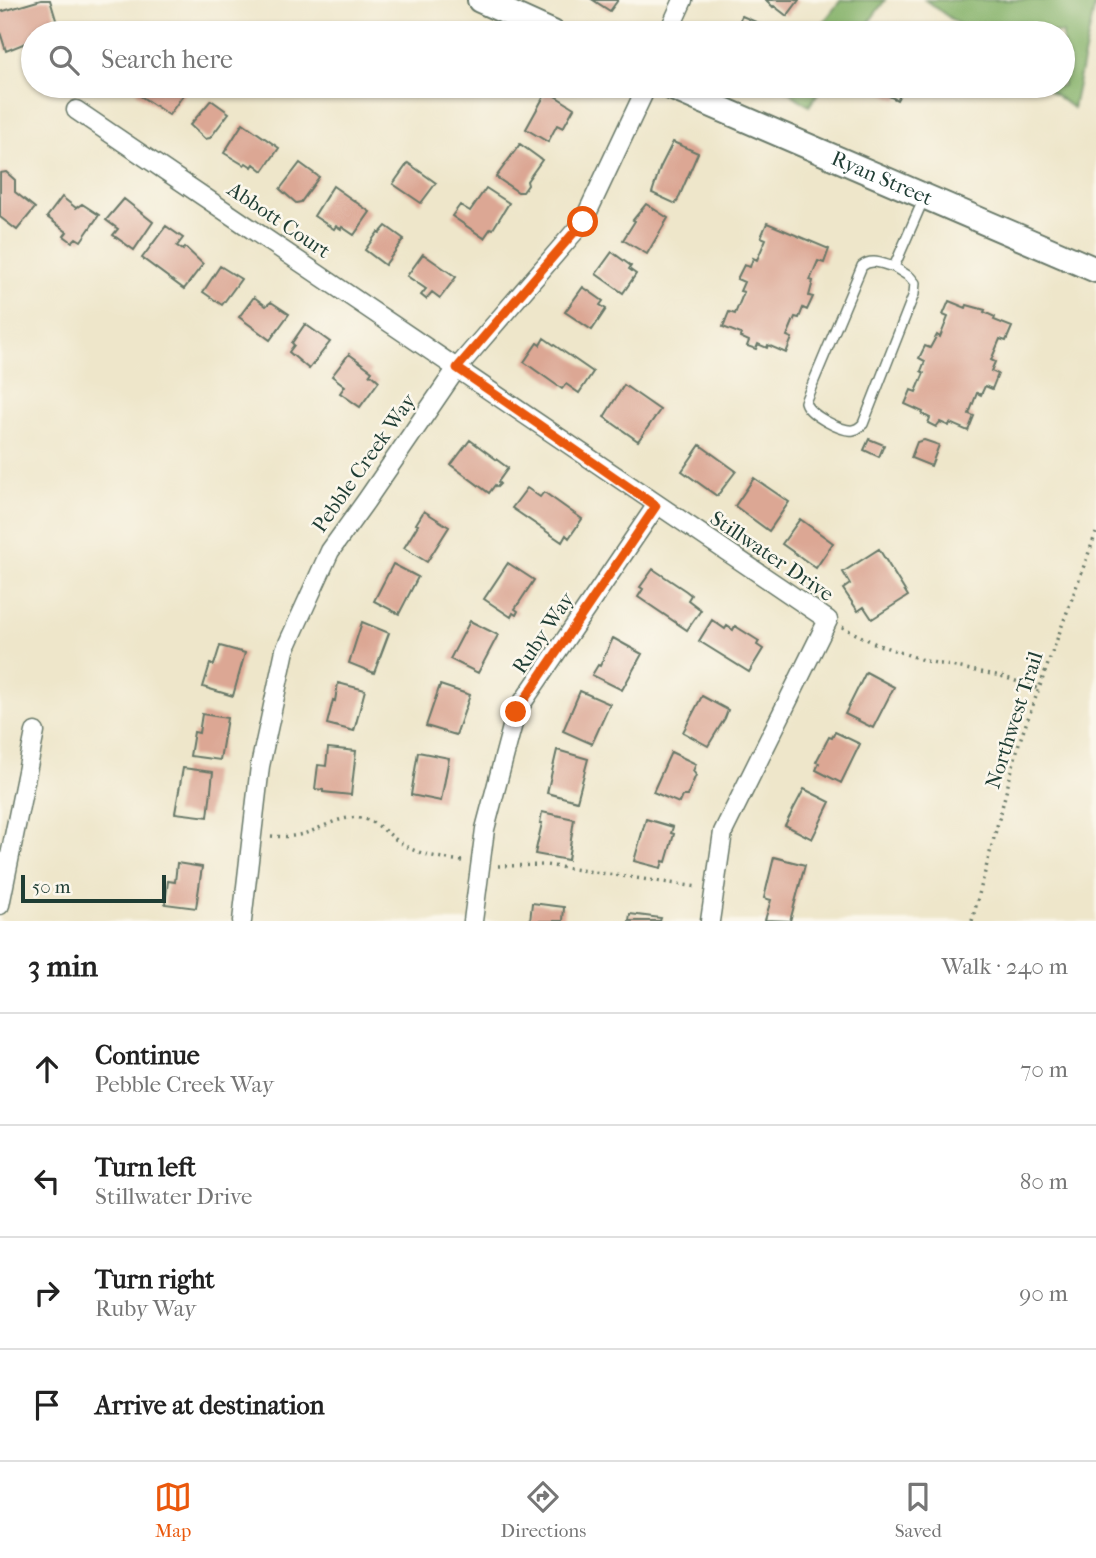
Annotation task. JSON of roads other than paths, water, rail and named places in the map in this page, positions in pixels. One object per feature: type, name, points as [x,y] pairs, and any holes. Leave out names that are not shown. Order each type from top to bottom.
[{"type":"street","points":[[480,0],[526,21]]},
{"type":"street","points":[[673,21],[682,0]]},
{"type":"street","name":"Pebble Creek Way","points":[[242,921],[260,766],[285,650],[330,551],[457,368],[583,222],[641,98]]},
{"type":"street","name":"Ryan Street","points":[[696,98],[1096,270]]},
{"type":"street","name":"Abbott Court","points":[[76,110],[457,368]]},
{"type":"street","name":"Stillwater Drive","points":[[457,368],[656,506],[828,620],[723,832],[710,921]]},
{"type":"street","name":"Ruby Way","points":[[473,921],[485,829],[516,712],[656,506]]},
{"type":"street","points":[[0,905],[35,732]]},
{"type":"lane","points":[[894,267],[925,196]]},
{"type":"lane","points":[[874,261],[894,267],[915,283],[914,294],[863,424],[858,429],[850,430],[812,413],[806,408],[805,402],[862,266],[874,261]]}]
